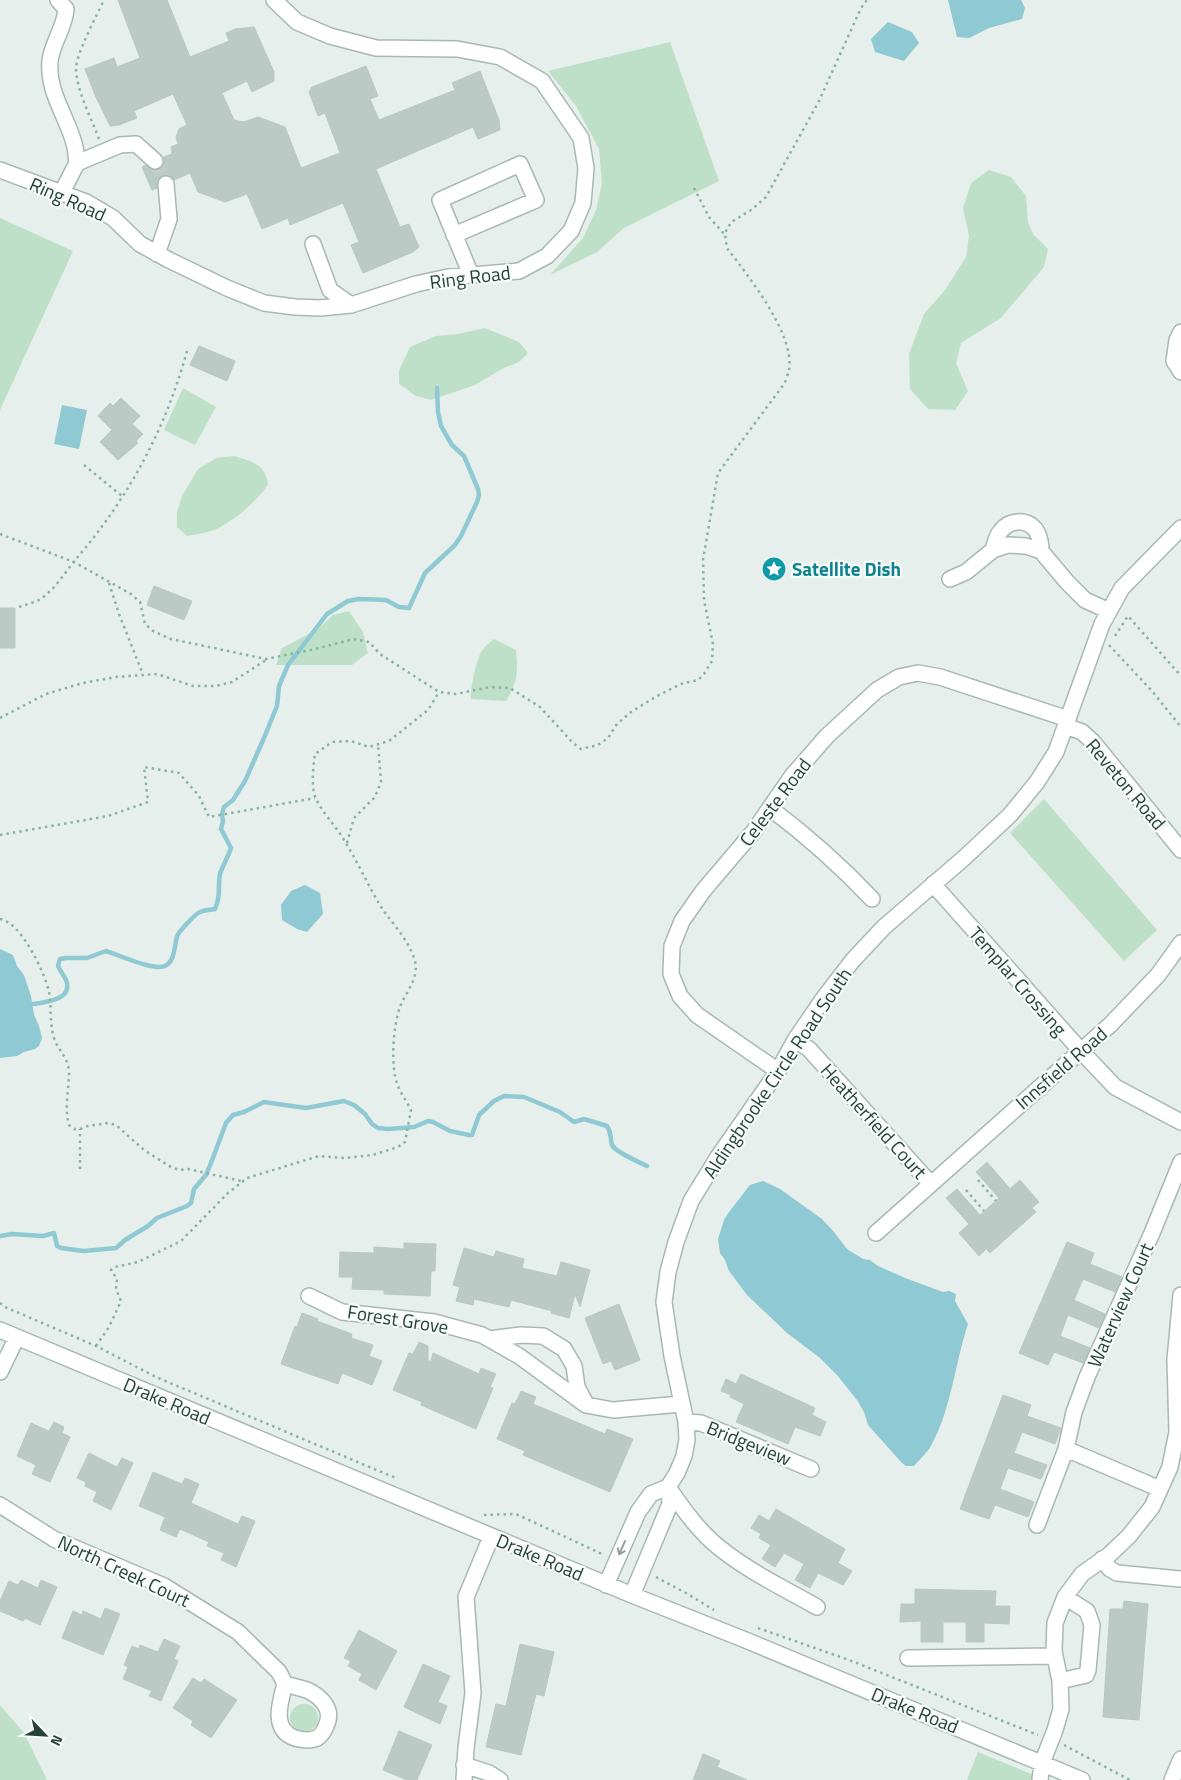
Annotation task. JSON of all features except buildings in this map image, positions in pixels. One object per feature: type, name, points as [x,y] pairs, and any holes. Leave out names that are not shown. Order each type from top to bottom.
[{"type":"street","points":[[58,0],[66,9],[65,20],[58,34],[50,61],[53,92],[75,147],[76,162],[61,194]]},
{"type":"street","name":"Ring Road","points":[[0,170],[86,202],[112,218],[140,244],[157,254],[227,288],[264,303],[320,308],[351,305],[416,284],[448,277],[519,271],[547,256],[571,231],[583,203],[586,168],[581,138],[542,81],[500,58],[457,49],[376,48],[330,36],[297,22],[274,0]]},
{"type":"street","points":[[76,162],[120,145],[136,144],[155,161]]},
{"type":"street","points":[[454,235],[536,200],[520,164],[440,200],[454,235],[471,275]]},
{"type":"street","points":[[157,254],[170,219],[166,184]]},
{"type":"street","points":[[314,244],[330,290],[351,305]]},
{"type":"street","points":[[1181,332],[1177,340],[1174,360],[1181,372]]},
{"type":"street","points":[[993,550],[1000,532],[1007,525],[1017,521],[1027,523],[1036,531],[1041,551]]},
{"type":"street","name":"Aldingbrooke Circle Road South","points":[[632,1596],[670,1504],[668,1487],[677,1473],[684,1456],[687,1440],[686,1422],[681,1404],[664,1302],[668,1272],[676,1242],[691,1201],[718,1157],[778,1071],[795,1040],[823,998],[853,960],[884,926],[1010,815],[1037,782],[1056,752],[1096,639],[1122,588],[1178,537]]},
{"type":"street","points":[[950,579],[966,572],[993,550],[1008,545],[1026,546],[1041,551],[1085,600],[1109,611]]},
{"type":"street","name":"Celeste Road","points":[[778,1071],[697,1015],[680,996],[672,974],[672,946],[682,921],[703,891],[754,831],[792,776],[827,736],[877,690],[898,677],[918,673],[940,677],[1067,723]]},
{"type":"street","name":"Reveton Road","points":[[1067,723],[1082,732],[1093,742],[1181,850]]},
{"type":"street","points":[[770,808],[846,871],[872,899]]},
{"type":"street","name":"Templar Crossing","points":[[933,884],[1115,1087],[1181,1122]]},
{"type":"street","name":"Innsfield Road","points":[[876,1233],[1110,1025],[1158,975],[1181,943]]},
{"type":"street","name":"Heatherfield Court","points":[[795,1040],[809,1049],[930,1183]]},
{"type":"street","name":"Waterview Court","points":[[1038,1525],[1066,1449],[1074,1412],[1087,1377],[1152,1233],[1181,1162]]},
{"type":"street","points":[[1040,1780],[1042,1763],[1061,1709],[1060,1681],[1055,1656],[1055,1624],[1065,1597],[1082,1574],[1129,1536],[1152,1507],[1170,1467],[1177,1432],[1175,1360],[1181,1294]]},
{"type":"street","name":"Forest Grove","points":[[309,1296],[342,1312],[434,1322],[482,1335],[519,1356],[586,1405],[613,1410],[681,1404]]},
{"type":"street","name":"Drake Road","points":[[0,1330],[632,1596],[743,1639],[1082,1780]]},
{"type":"street","name":"Forest Grove","points":[[488,1339],[522,1334],[542,1336],[564,1349],[574,1366],[576,1387],[586,1405]]},
{"type":"street","points":[[0,1372],[17,1337]]},
{"type":"street","name":"Bridgeview","points":[[686,1422],[701,1423],[811,1469]]},
{"type":"street","points":[[1066,1449],[1160,1489]]},
{"type":"street","points":[[606,1585],[638,1512],[651,1494],[668,1487],[681,1506],[720,1548],[817,1608]]},
{"type":"street","name":"North Creek Court","points":[[0,1505],[54,1539],[164,1586],[238,1632],[279,1672],[285,1684]]},
{"type":"street","points":[[491,1537],[466,1597],[473,1693],[464,1772],[489,1773],[500,1780]]},
{"type":"street","points":[[1102,1559],[1110,1569],[1117,1573],[1181,1579]]},
{"type":"street","points":[[1060,1681],[1086,1675],[1092,1625],[1087,1611],[1065,1597]]},
{"type":"street","points":[[908,1658],[1055,1656]]},
{"type":"street","points":[[1172,1780],[1181,1759]]},
{"type":"path","points":[[104,0],[84,43],[76,67],[80,88],[104,151]]},
{"type":"path","points":[[0,534],[74,562],[131,594],[140,602],[145,624],[153,631],[171,639],[266,659],[315,650],[354,639],[369,642],[380,654],[439,692],[456,694],[490,687],[510,688],[540,707],[581,749],[598,745],[608,738],[617,724],[631,712],[681,684],[698,680],[712,661],[713,644],[704,600],[703,560],[718,473],[784,384],[789,369],[787,345],[775,317],[727,248],[725,235],[732,221],[751,210],[766,197],[819,101],[861,8],[867,0]]},
{"type":"path","points":[[694,188],[709,217],[725,235]]},
{"type":"path","points":[[19,607],[38,600],[59,582],[110,516],[148,455],[179,381],[187,351]]},
{"type":"path","points":[[84,465],[122,496]]},
{"type":"path","points":[[108,581],[142,672]]},
{"type":"path","points":[[1114,638],[1128,616],[1181,676]]},
{"type":"path","points":[[1109,645],[1152,691],[1181,727]]},
{"type":"path","points":[[0,718],[46,694],[82,683],[116,677],[157,674],[193,686],[216,686],[232,682],[266,659]]},
{"type":"path","points":[[96,1346],[109,1327],[121,1301],[116,1289],[117,1279],[111,1270],[115,1267],[138,1262],[181,1241],[241,1181],[319,1156],[345,1158],[373,1156],[398,1147],[405,1142],[411,1110],[398,1085],[394,1065],[394,1037],[396,1018],[400,1005],[411,987],[416,971],[415,960],[411,950],[374,895],[347,845],[315,798],[313,772],[315,754],[332,742],[351,741],[369,747],[389,741],[428,710],[439,692]]},
{"type":"path","points":[[347,845],[354,818],[374,797],[382,782],[378,744]]},
{"type":"path","points":[[0,835],[108,816],[148,802],[144,767],[179,773],[199,796],[209,817],[315,798]]},
{"type":"path","points":[[0,919],[15,927],[40,964],[48,990],[51,1008],[50,1022],[54,1040],[67,1059],[69,1072],[67,1117],[69,1125],[74,1129],[80,1130],[88,1126],[107,1123],[116,1125],[144,1150],[169,1166],[179,1170],[188,1169],[241,1181]]},
{"type":"path","points":[[80,1130],[80,1169]]},
{"type":"path","points":[[978,1180],[996,1201]]},
{"type":"path","points":[[966,1190],[984,1211]]},
{"type":"path","points":[[0,1303],[5,1307],[96,1346],[156,1377],[405,1482]]},
{"type":"path","points":[[478,1513],[486,1516],[516,1514],[617,1560]]},
{"type":"path","points":[[642,1572],[658,1578],[722,1614]]},
{"type":"path","points":[[755,1626],[849,1660],[1051,1740],[1130,1780]]},
{"type":"green space","points":[[670,42],[719,181],[624,228],[597,252],[550,275],[583,238],[596,210],[602,183],[599,149],[576,106],[548,71]]},
{"type":"green space","points":[[989,170],[1011,177],[1026,196],[1028,222],[1033,234],[1048,249],[1044,267],[1001,318],[961,343],[956,363],[968,391],[955,410],[928,409],[910,389],[909,354],[924,314],[945,290],[966,257],[969,236],[963,208],[971,183]]},
{"type":"green space","points":[[0,218],[73,251],[0,410]]},
{"type":"green space","points":[[485,328],[519,342],[528,353],[519,362],[504,368],[475,385],[431,400],[416,396],[399,384],[399,370],[410,347],[436,336],[458,334]]},
{"type":"green space","points":[[183,388],[216,407],[195,445],[164,430]]},
{"type":"green space","points":[[234,456],[252,462],[261,468],[267,478],[268,485],[251,505],[229,522],[214,530],[187,536],[177,527],[177,512],[182,496],[198,469],[216,458]]},
{"type":"green space","points":[[349,611],[363,632],[368,653],[352,665],[276,665],[282,648],[318,629],[333,615]]},
{"type":"green space","points":[[494,639],[516,650],[517,671],[513,688],[506,701],[471,699],[472,683],[478,658]]},
{"type":"green space","points":[[1044,799],[1157,930],[1124,961],[1010,833]]},
{"type":"green space","points":[[304,1704],[314,1708],[318,1718],[314,1728],[304,1732],[294,1728],[290,1718],[294,1708]]},
{"type":"green space","points":[[0,1705],[24,1733],[47,1780],[0,1780]]},
{"type":"green space","points":[[978,1752],[1046,1780],[967,1780]]},
{"type":"water","points":[[948,0],[1021,0],[1025,8],[1022,19],[989,28],[969,38],[957,37]]},
{"type":"water","points":[[888,22],[912,32],[919,43],[904,61],[875,52],[871,39]]},
{"type":"water","points":[[62,405],[87,410],[79,449],[54,444]]},
{"type":"water","points":[[305,885],[320,893],[323,914],[307,932],[297,929],[282,920],[281,905],[291,891]]},
{"type":"water","points":[[0,949],[13,955],[17,966],[24,975],[42,1038],[39,1046],[35,1049],[17,1056],[0,1058]]},
{"type":"water","points":[[763,1181],[780,1189],[822,1219],[847,1249],[863,1259],[870,1260],[878,1266],[905,1278],[943,1292],[949,1291],[956,1294],[955,1301],[968,1324],[945,1413],[933,1442],[914,1466],[906,1466],[902,1463],[868,1425],[864,1412],[857,1400],[837,1375],[820,1358],[787,1333],[747,1295],[729,1271],[720,1253],[718,1239],[724,1220],[750,1185]]},
{"type":"waterway","points":[[33,1004],[57,999],[66,992],[66,980],[58,966],[60,959],[87,958],[106,951],[153,966],[160,967],[169,964],[173,956],[178,934],[182,929],[198,913],[215,909],[218,899],[220,874],[231,848],[221,829],[224,807],[233,800],[245,781],[277,706],[279,686],[288,665],[327,614],[348,601],[359,599],[386,600],[399,607],[409,608],[425,573],[455,545],[461,536],[479,495],[464,456],[452,445],[441,426],[438,412],[437,388]]},
{"type":"waterway","points":[[0,1236],[12,1234],[43,1236],[54,1233],[57,1246],[61,1248],[84,1251],[116,1248],[157,1218],[191,1203],[194,1189],[206,1175],[226,1123],[233,1115],[264,1102],[306,1108],[344,1101],[354,1105],[378,1128],[414,1127],[428,1121],[450,1131],[472,1135],[479,1115],[494,1101],[504,1096],[524,1097],[560,1112],[574,1122],[584,1119],[607,1126],[614,1148],[647,1166]]},
{"type":"tunnel","points":[[155,161],[166,184]]},
{"type":"place","name":"Satellite Dish","points":[[774,569]]}]
